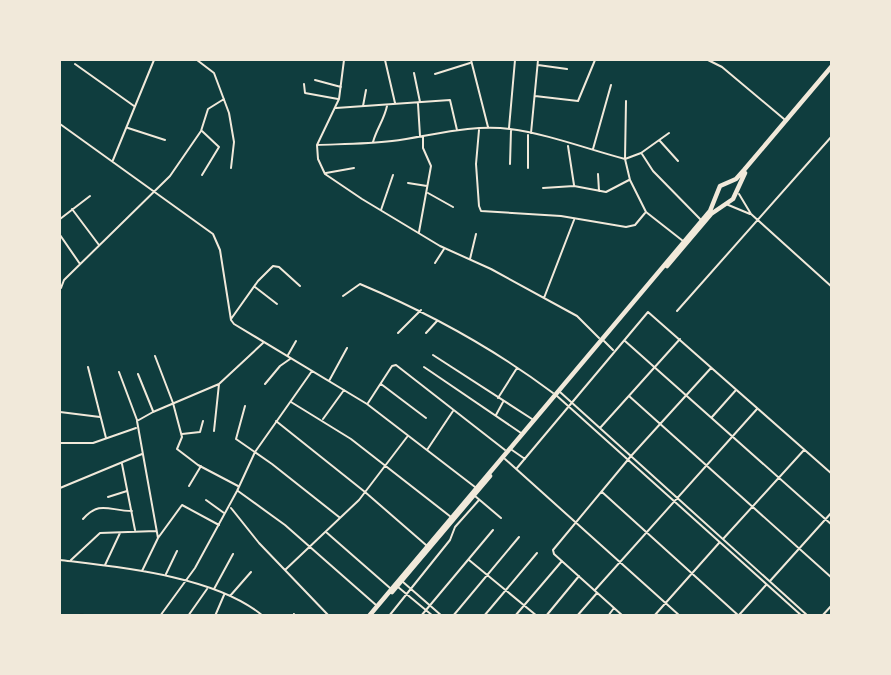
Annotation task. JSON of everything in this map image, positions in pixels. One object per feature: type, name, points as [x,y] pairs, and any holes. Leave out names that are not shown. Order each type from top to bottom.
[{"type":"highway","points":[[603,341],[714,206],[720,186],[738,176],[831,68]]},
{"type":"highway","points":[[371,615],[711,214],[735,197],[747,170],[831,68]]},
{"type":"highway","points":[[728,182],[737,190]]},
{"type":"highway","points":[[717,197],[720,202],[726,204]]},
{"type":"highway","points":[[371,615],[413,566],[426,545],[435,539],[474,495],[522,433],[557,394]]},
{"type":"street","points":[[113,161],[154,60]]},
{"type":"street","points":[[197,60],[214,72],[224,99],[234,137],[231,168]]},
{"type":"street","points":[[344,60],[339,99],[317,145],[318,159],[325,174],[445,248],[503,275],[580,318],[615,351]]},
{"type":"street","points":[[385,60],[395,104]]},
{"type":"street","points":[[510,164],[515,60]]},
{"type":"street","points":[[528,168],[538,60]]},
{"type":"street","points":[[535,96],[578,101],[595,60]]},
{"type":"street","points":[[708,60],[728,71],[786,121]]},
{"type":"street","points":[[435,74],[471,61],[488,128]]},
{"type":"street","points":[[75,64],[135,106]]},
{"type":"street","points":[[538,65],[567,69]]},
{"type":"street","points":[[414,73],[423,148],[431,166],[419,233]]},
{"type":"street","points":[[315,80],[342,88]]},
{"type":"street","points":[[304,83],[304,92],[339,99]]},
{"type":"street","points":[[592,150],[611,85]]},
{"type":"street","points":[[362,106],[366,90]]},
{"type":"street","points":[[61,288],[64,280],[175,170],[201,131],[209,108],[224,99]]},
{"type":"street","points":[[335,108],[447,100],[451,101],[457,130]]},
{"type":"street","points":[[626,102],[625,159],[630,180],[646,212],[683,242]]},
{"type":"street","points":[[372,143],[376,131],[384,121],[388,105]]},
{"type":"street","points":[[60,124],[215,237],[222,259],[231,320],[367,404],[476,488]]},
{"type":"street","points":[[127,128],[164,140]]},
{"type":"street","points":[[317,145],[372,143],[488,128],[510,129],[625,159],[641,153],[669,133]]},
{"type":"street","points":[[479,129],[476,172],[480,211],[546,215],[629,227],[646,212]]},
{"type":"street","points":[[201,131],[219,147],[202,175]]},
{"type":"street","points":[[677,311],[831,135]]},
{"type":"street","points":[[659,140],[678,161]]},
{"type":"street","points":[[568,144],[574,186]]},
{"type":"street","points":[[641,153],[653,171],[702,221]]},
{"type":"street","points":[[325,174],[354,168]]},
{"type":"street","points":[[598,174],[599,191]]},
{"type":"street","points":[[381,211],[393,175]]},
{"type":"street","points":[[543,188],[574,186],[609,191],[630,180]]},
{"type":"street","points":[[408,183],[428,186]]},
{"type":"street","points":[[737,190],[751,215]]},
{"type":"street","points":[[427,193],[453,207]]},
{"type":"street","points":[[60,219],[90,196]]},
{"type":"street","points":[[726,204],[751,215],[831,287]]},
{"type":"street","points":[[72,209],[100,246]]},
{"type":"street","points":[[543,299],[574,220]]},
{"type":"street","points":[[470,260],[477,234]]},
{"type":"street","points":[[60,235],[80,264]]},
{"type":"street","points":[[435,263],[445,248]]},
{"type":"street","points":[[231,320],[254,286],[274,265],[300,286]]},
{"type":"street","points":[[343,296],[356,284],[360,284],[421,310],[518,367],[571,402],[598,430]]},
{"type":"street","points":[[254,286],[277,304]]},
{"type":"street","points":[[398,333],[421,310]]},
{"type":"street","points":[[517,468],[648,312],[831,474]]},
{"type":"street","points":[[426,333],[438,320]]},
{"type":"street","points":[[598,430],[680,339]]},
{"type":"street","points":[[624,340],[831,525]]},
{"type":"street","points":[[287,356],[296,341]]},
{"type":"street","points":[[137,420],[219,384],[264,342]]},
{"type":"street","points":[[329,381],[347,348]]},
{"type":"street","points":[[433,355],[533,420]]},
{"type":"street","points":[[155,356],[173,403],[181,434],[177,449],[238,489],[285,525],[377,606]]},
{"type":"street","points":[[265,384],[280,366],[291,359]]},
{"type":"street","points":[[367,404],[394,365],[453,410],[525,459]]},
{"type":"street","points":[[88,366],[106,439]]},
{"type":"street","points":[[424,367],[522,433]]},
{"type":"street","points":[[498,398],[518,367]]},
{"type":"street","points":[[622,615],[554,554],[554,548],[629,458],[712,367]]},
{"type":"street","points":[[160,615],[187,580],[219,525],[255,452],[312,371]]},
{"type":"street","points":[[119,372],[137,420],[159,538]]},
{"type":"street","points":[[138,374],[153,412]]},
{"type":"street","points":[[214,431],[219,384]]},
{"type":"street","points":[[380,384],[426,418]]},
{"type":"street","points":[[323,420],[344,390]]},
{"type":"street","points":[[711,418],[737,390]]},
{"type":"street","points":[[557,394],[808,615]]},
{"type":"street","points":[[629,396],[831,578]]},
{"type":"street","points":[[290,401],[323,420],[452,517]]},
{"type":"street","points":[[495,416],[503,401]]},
{"type":"street","points":[[245,406],[235,438],[340,518]]},
{"type":"street","points":[[578,615],[620,561],[757,408]]},
{"type":"street","points":[[426,451],[453,410]]},
{"type":"street","points":[[60,412],[101,417]]},
{"type":"street","points":[[181,434],[200,432],[203,421]]},
{"type":"street","points":[[276,421],[426,545]]},
{"type":"street","points":[[60,443],[89,444],[136,426]]},
{"type":"street","points":[[285,570],[365,492],[408,436]]},
{"type":"street","points":[[654,615],[804,449]]},
{"type":"street","points":[[60,488],[142,454]]},
{"type":"street","points":[[504,458],[680,615]]},
{"type":"street","points":[[121,463],[136,531]]},
{"type":"street","points":[[189,486],[201,466]]},
{"type":"street","points":[[108,497],[128,491]]},
{"type":"street","points":[[601,492],[739,615],[831,512]]},
{"type":"street","points":[[474,495],[501,518]]},
{"type":"street","points":[[206,499],[225,513]]},
{"type":"street","points":[[389,615],[412,590],[423,572],[450,540],[455,527],[479,500]]},
{"type":"street","points":[[141,572],[159,538],[182,505],[219,525]]},
{"type":"street","points":[[229,506],[258,543],[329,615]]},
{"type":"street","points":[[83,519],[91,510],[99,507],[132,511]]},
{"type":"street","points":[[421,615],[493,530]]},
{"type":"street","points":[[71,560],[100,533],[157,531]]},
{"type":"street","points":[[105,565],[120,532]]},
{"type":"street","points":[[326,532],[391,589]]},
{"type":"street","points":[[453,615],[519,537]]},
{"type":"street","points":[[721,540],[802,615]]},
{"type":"street","points":[[165,575],[177,551]]},
{"type":"street","points":[[484,615],[537,553]]},
{"type":"street","points":[[213,590],[233,554]]},
{"type":"street","points":[[468,559],[537,615]]},
{"type":"street","points":[[60,560],[187,580],[224,594],[263,615]]},
{"type":"street","points":[[515,615],[562,561]]},
{"type":"street","points":[[229,597],[251,572]]},
{"type":"street","points":[[546,615],[579,576]]},
{"type":"street","points":[[400,584],[412,590],[442,615]]},
{"type":"street","points":[[400,584],[433,615]]},
{"type":"street","points":[[188,615],[208,588]]},
{"type":"street","points":[[215,615],[224,594]]},
{"type":"street","points":[[822,615],[831,605]]},
{"type":"street","points":[[608,615],[614,608]]},
{"type":"street","points":[[250,615],[256,610]]}]
